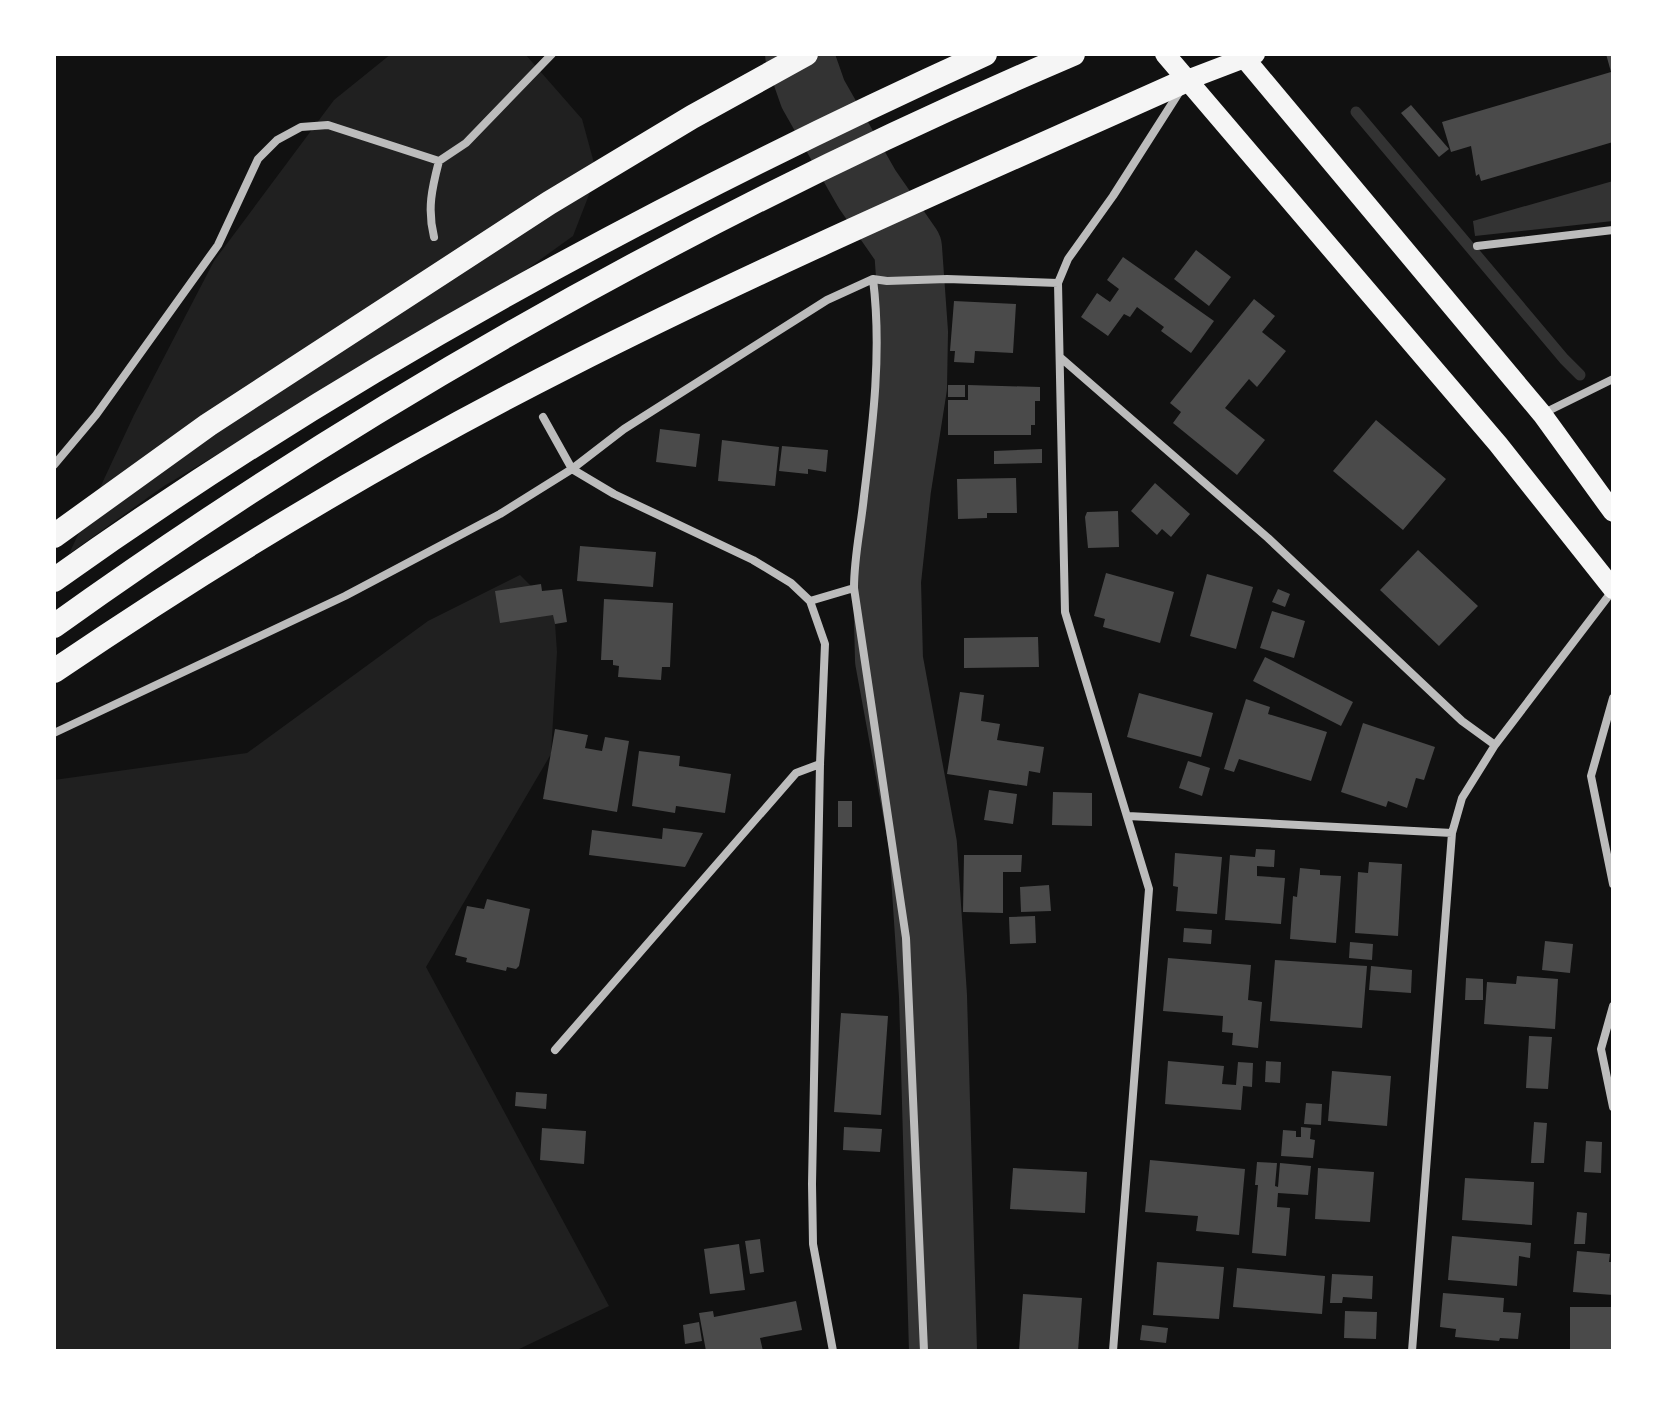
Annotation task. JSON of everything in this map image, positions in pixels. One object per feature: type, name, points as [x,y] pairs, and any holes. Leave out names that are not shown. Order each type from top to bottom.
[{"type":"highway","points":[[54,536],[208,425],[549,203],[806,54]]},
{"type":"highway","points":[[54,580],[221,467],[496,299],[638,221],[985,54]]},
{"type":"highway","points":[[54,626],[243,494],[379,408],[630,266],[796,182],[1073,54]]},
{"type":"highway","points":[[54,671],[140,612],[280,526],[415,448],[566,367],[729,286],[1187,80]]},
{"type":"main road","points":[[1165,54],[1498,444],[1613,590]]},
{"type":"main road","points":[[1187,80],[1247,55],[1542,414],[1613,512]]},
{"type":"street","points":[[434,237],[430,220],[430,194],[439,161],[466,143],[552,54]]},
{"type":"street","points":[[1113,1351],[1149,889],[1128,816],[1115,786],[1065,612],[1058,283],[1068,259],[1113,196],[1187,80]]},
{"type":"street","points":[[54,465],[96,415],[218,245],[258,159],[277,140],[301,127],[328,125],[439,161]]},
{"type":"street","points":[[1477,246],[1613,230]]},
{"type":"street","points":[[54,733],[345,596],[500,514],[572,469],[624,429],[827,300],[873,279],[1058,283]]},
{"type":"street","points":[[873,279],[877,309],[876,388],[854,561],[854,588],[906,938],[924,1351]]},
{"type":"street","points":[[1061,358],[1268,538],[1462,721],[1495,745]]},
{"type":"street","points":[[1542,414],[1613,379]]},
{"type":"street","points":[[543,417],[572,469],[614,494],[753,560],[791,583],[810,601],[825,644],[813,1062],[813,1244],[833,1351]]},
{"type":"street","points":[[810,601],[854,588]]},
{"type":"street","points":[[1412,1351],[1452,833],[1462,798],[1495,745],[1613,590]]},
{"type":"street","points":[[1613,698],[1591,776],[1613,884]]},
{"type":"street","points":[[555,1050],[796,773],[820,764]]},
{"type":"street","points":[[1128,816],[1452,833]]},
{"type":"street","points":[[1613,1006],[1601,1049],[1613,1107]]},
{"type":"shaded area","points":[[391,54],[525,54],[582,119],[597,174],[573,236],[509,282],[164,486],[69,554],[134,415],[214,261],[334,100]]},
{"type":"shaded area","points":[[1613,181],[1613,221],[1475,236],[1473,221]]},
{"type":"shaded area","points":[[520,575],[554,609],[557,652],[551,754],[426,967],[609,1306],[515,1351],[54,1351],[54,780],[247,753],[428,621]]},
{"type":"building","points":[[1606,54],[1613,54],[1613,142],[1481,181],[1479,174],[1476,176],[1471,146],[1451,152],[1442,122],[1611,72]]},
{"type":"building","points":[[1411,105],[1449,149],[1439,157],[1401,113]]},
{"type":"building","points":[[1196,250],[1231,277],[1209,306],[1174,279]]},
{"type":"building","points":[[1123,257],[1214,321],[1191,353],[1161,331],[1164,327],[1137,307],[1130,317],[1124,314],[1108,336],[1081,317],[1097,293],[1110,302],[1119,289],[1107,280]]},
{"type":"building","points":[[1254,299],[1275,316],[1262,332],[1286,351],[1257,387],[1249,379],[1225,408],[1265,440],[1237,475],[1173,423],[1181,412],[1170,403]]},
{"type":"building","points":[[954,301],[1016,304],[1013,353],[975,351],[974,363],[954,362],[955,351],[950,351]]},
{"type":"building","points":[[948,385],[965,385],[965,397],[948,397]]},
{"type":"building","points":[[968,385],[1040,387],[1040,401],[1035,401],[1035,425],[1031,425],[1031,435],[948,435],[948,400],[968,400]]},
{"type":"building","points":[[1376,420],[1446,479],[1403,530],[1333,471]]},
{"type":"building","points":[[660,429],[700,434],[696,467],[656,462]]},
{"type":"building","points":[[722,440],[779,447],[775,486],[718,481]]},
{"type":"building","points":[[782,446],[828,450],[826,472],[808,469],[808,474],[779,471]]},
{"type":"building","points":[[1042,449],[1042,463],[994,464],[994,451]]},
{"type":"building","points":[[1016,478],[1017,513],[987,513],[987,518],[958,519],[957,479]]},
{"type":"building","points":[[1155,483],[1190,514],[1171,537],[1162,529],[1157,535],[1131,511]]},
{"type":"building","points":[[1118,511],[1119,547],[1088,548],[1087,512]]},
{"type":"building","points":[[580,546],[656,552],[653,587],[577,581]]},
{"type":"building","points":[[1418,550],[1478,606],[1439,646],[1380,590]]},
{"type":"building","points":[[1106,573],[1174,592],[1160,643],[1103,627],[1105,619],[1094,616]]},
{"type":"building","points":[[1207,574],[1253,587],[1236,649],[1190,636]]},
{"type":"building","points":[[541,584],[542,591],[562,589],[567,622],[555,624],[553,615],[500,623],[495,591]]},
{"type":"building","points":[[1278,589],[1290,594],[1285,607],[1272,602]]},
{"type":"building","points":[[604,599],[673,603],[670,667],[662,667],[661,680],[618,677],[619,666],[613,665],[613,660],[601,660]]},
{"type":"building","points":[[1272,611],[1305,621],[1294,658],[1260,648]]},
{"type":"building","points":[[1038,637],[1039,667],[964,668],[964,638]]},
{"type":"building","points":[[1265,657],[1353,702],[1341,726],[1253,681]]},
{"type":"building","points":[[960,692],[984,695],[981,721],[1000,724],[997,740],[1044,747],[1040,773],[1029,771],[1027,786],[947,774]]},
{"type":"building","points":[[1139,693],[1213,713],[1201,757],[1127,737]]},
{"type":"building","points":[[1246,699],[1270,707],[1268,714],[1327,732],[1311,781],[1239,759],[1234,772],[1224,769]]},
{"type":"building","points":[[1363,723],[1435,747],[1424,780],[1416,778],[1407,808],[1388,801],[1386,807],[1341,792]]},
{"type":"building","points":[[555,729],[588,735],[585,748],[602,751],[605,737],[629,741],[617,812],[543,799]]},
{"type":"building","points":[[639,751],[680,756],[679,766],[731,774],[725,813],[676,806],[675,813],[632,806]]},
{"type":"building","points":[[1188,761],[1210,768],[1202,796],[1179,788]]},
{"type":"building","points":[[989,790],[1017,794],[1013,824],[984,820]]},
{"type":"building","points":[[1053,792],[1092,793],[1092,826],[1052,825]]},
{"type":"building","points":[[838,801],[852,801],[852,827],[838,827]]},
{"type":"building","points":[[663,828],[703,833],[685,867],[589,855],[592,830],[662,839]]},
{"type":"building","points":[[1256,849],[1275,850],[1274,867],[1257,866],[1257,876],[1285,878],[1281,924],[1225,920],[1230,855],[1255,857]]},
{"type":"building","points":[[1175,853],[1222,857],[1217,914],[1176,911],[1178,887],[1173,886]]},
{"type":"building","points":[[964,855],[1022,855],[1021,872],[1003,872],[1003,913],[963,912]]},
{"type":"building","points":[[1369,862],[1402,864],[1398,936],[1355,933],[1358,872],[1368,873]]},
{"type":"building","points":[[1300,868],[1320,870],[1320,875],[1341,876],[1336,943],[1290,939],[1293,896],[1297,897]]},
{"type":"building","points":[[1049,885],[1051,911],[1021,912],[1020,887]]},
{"type":"building","points":[[487,899],[530,909],[516,969],[507,967],[506,971],[466,962],[467,958],[455,955],[467,906],[484,909]]},
{"type":"building","points":[[1035,916],[1036,943],[1010,944],[1009,917]]},
{"type":"building","points":[[1184,928],[1212,930],[1211,944],[1183,942]]},
{"type":"building","points":[[1545,941],[1573,944],[1570,973],[1542,970]]},
{"type":"building","points":[[1350,942],[1373,944],[1372,960],[1349,958]]},
{"type":"building","points":[[1168,958],[1251,965],[1248,1000],[1262,1002],[1258,1048],[1232,1045],[1233,1033],[1222,1032],[1223,1016],[1163,1011]]},
{"type":"building","points":[[1275,960],[1367,966],[1362,1028],[1270,1021]]},
{"type":"building","points":[[1371,966],[1412,970],[1411,993],[1369,990]]},
{"type":"building","points":[[1517,976],[1558,979],[1555,1029],[1484,1024],[1487,982],[1516,984]]},
{"type":"building","points":[[1466,978],[1483,979],[1483,1000],[1465,1000]]},
{"type":"building","points":[[841,1013],[888,1016],[881,1115],[834,1112]]},
{"type":"building","points":[[1529,1036],[1552,1037],[1548,1089],[1526,1088]]},
{"type":"building","points":[[1168,1061],[1224,1066],[1222,1084],[1236,1085],[1238,1062],[1253,1063],[1252,1087],[1243,1086],[1241,1110],[1165,1104]]},
{"type":"building","points":[[1266,1061],[1281,1062],[1280,1083],[1265,1082]]},
{"type":"building","points":[[1332,1071],[1391,1076],[1387,1126],[1328,1121]]},
{"type":"building","points":[[516,1092],[547,1094],[546,1109],[515,1106]]},
{"type":"building","points":[[1306,1103],[1322,1104],[1321,1125],[1304,1124]]},
{"type":"building","points":[[1534,1122],[1547,1123],[1544,1163],[1531,1163]]},
{"type":"building","points":[[844,1127],[882,1129],[880,1152],[843,1150]]},
{"type":"building","points":[[1301,1127],[1311,1128],[1310,1139],[1315,1140],[1313,1158],[1281,1156],[1283,1130],[1296,1131],[1296,1137],[1301,1137]]},
{"type":"building","points":[[542,1128],[586,1131],[584,1164],[540,1160]]},
{"type":"building","points":[[1586,1141],[1602,1142],[1601,1173],[1584,1172]]},
{"type":"building","points":[[1150,1160],[1245,1169],[1239,1235],[1196,1231],[1198,1216],[1145,1212]]},
{"type":"building","points":[[1257,1162],[1277,1163],[1275,1186],[1278,1187],[1280,1163],[1311,1166],[1308,1195],[1278,1193],[1277,1207],[1290,1208],[1286,1256],[1252,1253]]},
{"type":"building","points":[[1013,1168],[1087,1172],[1085,1213],[1010,1209]]},
{"type":"building","points":[[1318,1168],[1374,1172],[1370,1222],[1315,1219]]},
{"type":"building","points":[[1465,1178],[1534,1182],[1532,1225],[1462,1220]]},
{"type":"building","points":[[1577,1212],[1587,1213],[1585,1244],[1574,1244]]},
{"type":"building","points":[[1452,1236],[1531,1243],[1530,1258],[1519,1256],[1517,1286],[1448,1280]]},
{"type":"building","points":[[760,1239],[764,1272],[750,1274],[745,1241]]},
{"type":"building","points":[[739,1244],[745,1290],[710,1294],[704,1249]]},
{"type":"building","points":[[1577,1251],[1610,1254],[1609,1262],[1613,1262],[1613,1295],[1573,1292]]},
{"type":"building","points":[[1157,1262],[1224,1267],[1219,1319],[1153,1315]]},
{"type":"building","points":[[1237,1268],[1325,1276],[1322,1314],[1233,1307]]},
{"type":"building","points":[[1332,1274],[1373,1276],[1372,1299],[1343,1297],[1342,1303],[1330,1303]]},
{"type":"building","points":[[1443,1293],[1504,1298],[1503,1312],[1521,1313],[1518,1339],[1500,1338],[1499,1341],[1455,1337],[1456,1329],[1440,1327]]},
{"type":"building","points":[[1023,1294],[1082,1298],[1078,1351],[1019,1351]]},
{"type":"building","points":[[796,1301],[802,1330],[760,1338],[763,1351],[706,1351],[699,1313],[713,1311],[714,1317]]},
{"type":"building","points":[[1570,1307],[1613,1307],[1613,1351],[1570,1351]]},
{"type":"building","points":[[1345,1311],[1377,1312],[1376,1339],[1344,1338]]},
{"type":"building","points":[[699,1322],[702,1341],[685,1344],[683,1325]]},
{"type":"building","points":[[1142,1325],[1168,1328],[1166,1343],[1140,1340]]},
{"type":"waterway","points":[[799,54],[813,94],[867,189],[908,248],[914,332],[913,387],[887,581],[889,660],[923,845],[933,996],[943,1351]]},
{"type":"waterway","points":[[1356,112],[1580,375]]}]
